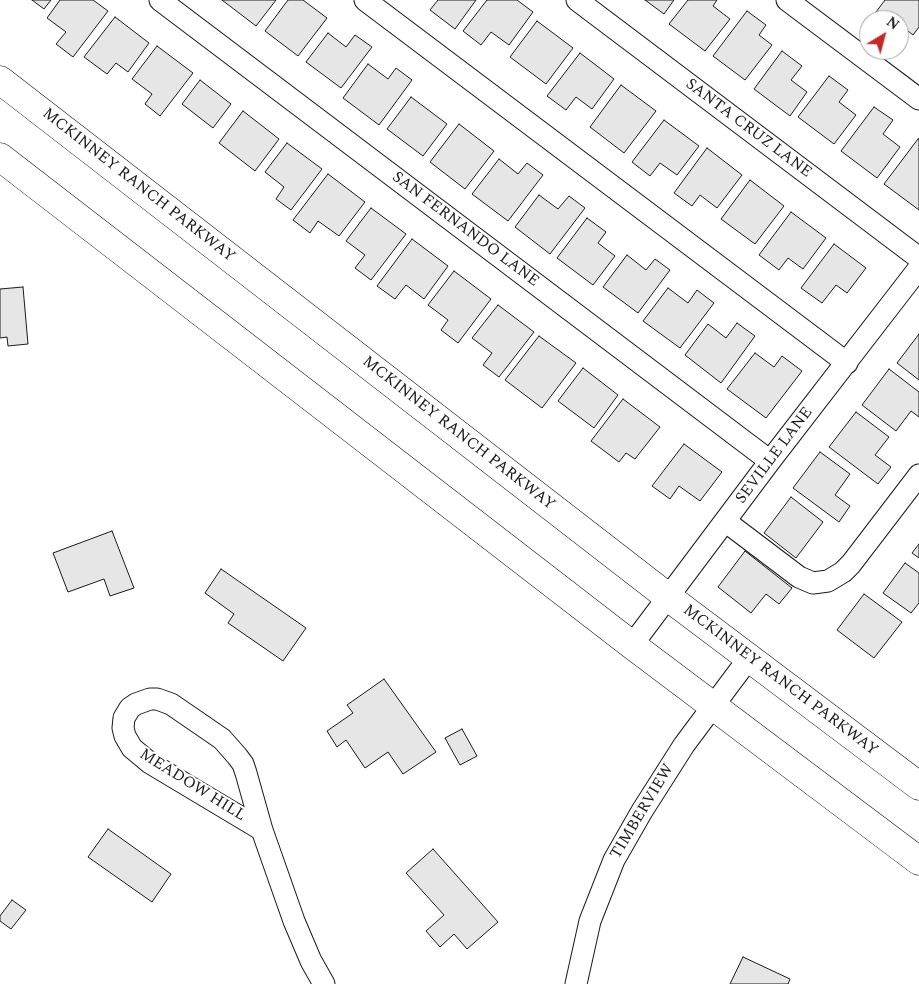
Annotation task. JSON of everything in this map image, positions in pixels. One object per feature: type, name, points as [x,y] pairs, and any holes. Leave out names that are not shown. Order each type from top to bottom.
[{"type":"main road","name":"MCKINNEY RANCH PARKWAY","points":[[0,80],[668,597],[919,786]]},
{"type":"main road","points":[[0,156],[632,645],[919,861]]},
{"type":"street","name":"SAN FERNANDO LANE","points":[[160,0],[770,461]]},
{"type":"street","points":[[365,0],[846,363]]},
{"type":"street","name":"SANTA CRUZ LANE","points":[[577,0],[919,258]]},
{"type":"street","points":[[787,0],[919,98]]},
{"type":"street","name":"SEVILLE LANE","points":[[632,645],[770,461],[919,268]]},
{"type":"street","points":[[725,522],[799,577],[813,583],[828,580],[843,572],[851,564],[919,476]]},
{"type":"street","name":"TIMBERVIEW","points":[[576,984],[590,921],[614,860],[674,760],[749,658]]},
{"type":"street","name":"MEADOW HILL","points":[[262,830],[150,763],[132,748],[124,736],[123,728],[124,718],[130,708],[144,701],[157,699],[165,701],[222,738],[243,764],[262,830],[294,921],[311,962],[324,984]]},
{"type":"building","points":[[32,0],[51,0],[44,9]]},
{"type":"building","points":[[60,0],[93,0],[108,11],[73,57],[56,44],[66,32],[47,18]]},
{"type":"building","points":[[222,0],[276,0],[256,26]]},
{"type":"building","points":[[288,0],[303,0],[327,18],[298,56],[265,31]]},
{"type":"building","points":[[438,0],[476,0],[455,29],[430,10]]},
{"type":"building","points":[[487,0],[517,0],[533,12],[509,45],[491,32],[481,45],[463,31]]},
{"type":"building","points":[[645,0],[674,0],[664,14]]},
{"type":"building","points":[[688,0],[717,0],[713,6],[730,19],[705,51],[669,24]]},
{"type":"building","points":[[885,0],[919,0],[919,27],[913,35],[909,32],[909,10],[878,10]]},
{"type":"building","points":[[747,11],[766,25],[759,35],[772,45],[745,80],[713,56]]},
{"type":"building","points":[[115,17],[149,43],[128,72],[116,63],[107,74],[84,57]]},
{"type":"building","points":[[537,21],[573,48],[546,84],[510,57]]},
{"type":"building","points":[[328,33],[346,47],[355,35],[372,47],[341,88],[306,62]]},
{"type":"building","points":[[157,46],[193,73],[160,116],[145,104],[152,94],[132,79]]},
{"type":"building","points":[[782,51],[802,66],[791,80],[807,92],[790,116],[754,89]]},
{"type":"building","points":[[580,53],[614,79],[592,109],[576,97],[566,110],[547,96]]},
{"type":"building","points":[[368,64],[388,79],[396,68],[412,80],[379,125],[343,98]]},
{"type":"building","points":[[829,76],[848,90],[839,102],[856,115],[834,144],[798,117]]},
{"type":"building","points":[[200,80],[231,104],[213,128],[182,104]]},
{"type":"building","points":[[621,85],[656,111],[624,153],[590,127]]},
{"type":"building","points":[[411,97],[447,124],[423,156],[387,129]]},
{"type":"building","points":[[874,107],[893,120],[883,134],[900,147],[877,178],[841,151]]},
{"type":"building","points":[[243,111],[279,139],[255,171],[219,143]]},
{"type":"building","points":[[664,120],[699,146],[677,175],[660,163],[650,176],[632,162]]},
{"type":"building","points":[[459,124],[494,151],[465,189],[430,162]]},
{"type":"building","points":[[919,139],[919,210],[884,184]]},
{"type":"building","points":[[287,143],[322,169],[291,210],[276,199],[284,187],[265,172]]},
{"type":"building","points":[[707,148],[742,175],[717,208],[700,195],[692,206],[674,193]]},
{"type":"building","points":[[499,159],[518,174],[527,163],[543,175],[508,221],[472,194]]},
{"type":"building","points":[[328,174],[365,202],[339,236],[318,221],[310,233],[293,220]]},
{"type":"building","points":[[750,180],[784,206],[755,244],[721,219]]},
{"type":"building","points":[[539,195],[558,209],[569,196],[585,208],[550,254],[515,227]]},
{"type":"building","points":[[371,208],[406,234],[371,280],[355,268],[365,255],[346,241]]},
{"type":"building","points":[[791,212],[826,238],[803,269],[788,258],[779,270],[759,255]]},
{"type":"building","points":[[587,218],[606,232],[598,243],[615,256],[593,285],[557,258]]},
{"type":"building","points":[[412,239],[448,266],[424,299],[406,285],[395,299],[377,286]]},
{"type":"building","points":[[834,244],[866,268],[847,293],[836,285],[822,303],[801,288]]},
{"type":"building","points":[[627,255],[646,270],[655,259],[670,270],[638,313],[603,287]]},
{"type":"building","points":[[454,271],[491,299],[458,343],[441,330],[448,320],[428,305]]},
{"type":"building","points":[[23,287],[28,344],[8,346],[7,337],[0,338],[0,289]]},
{"type":"building","points":[[668,288],[688,303],[697,290],[714,303],[680,348],[643,321]]},
{"type":"building","points":[[498,305],[534,332],[499,377],[483,365],[492,353],[472,338]]},
{"type":"building","points":[[737,323],[755,336],[721,383],[685,355],[708,324],[726,338]]},
{"type":"building","points":[[919,334],[919,380],[897,363]]},
{"type":"building","points":[[539,336],[576,363],[542,408],[505,380]]},
{"type":"building","points":[[755,353],[774,367],[782,356],[802,371],[766,418],[727,389]]},
{"type":"building","points":[[583,368],[618,395],[594,428],[558,401]]},
{"type":"building","points":[[889,369],[919,392],[919,417],[911,411],[896,431],[862,405]]},
{"type":"building","points":[[623,399],[660,427],[635,459],[626,453],[619,462],[591,441]]},
{"type":"building","points":[[856,412],[889,437],[875,455],[891,467],[878,484],[829,447]]},
{"type":"building","points":[[684,444],[722,472],[700,501],[679,486],[670,499],[652,486]]},
{"type":"building","points":[[820,452],[850,474],[835,495],[850,506],[839,522],[793,488]]},
{"type":"building","points":[[791,497],[823,522],[796,558],[764,533]]},
{"type":"building","points":[[112,531],[134,588],[110,596],[104,579],[68,592],[53,553]]},
{"type":"building","points":[[919,544],[919,558],[912,553]]},
{"type":"building","points":[[745,551],[792,588],[779,604],[766,594],[751,613],[718,587]]},
{"type":"building","points":[[905,563],[919,573],[919,603],[911,613],[883,593]]},
{"type":"building","points":[[221,569],[306,628],[283,661],[228,623],[234,614],[205,593]]},
{"type":"building","points":[[864,594],[902,622],[874,658],[837,630]]},
{"type":"building","points":[[384,679],[436,752],[403,774],[388,752],[365,768],[346,740],[337,747],[327,731],[353,713],[347,705]]},
{"type":"building","points":[[462,729],[477,756],[460,765],[445,738]]},
{"type":"building","points":[[108,829],[171,874],[152,902],[88,857]]},
{"type":"building","points":[[433,849],[498,922],[467,949],[454,934],[440,947],[426,931],[444,915],[406,873]]},
{"type":"building","points":[[12,900],[26,910],[11,929],[0,921],[0,916]]},
{"type":"building","points":[[743,957],[790,979],[788,984],[730,984]]}]
